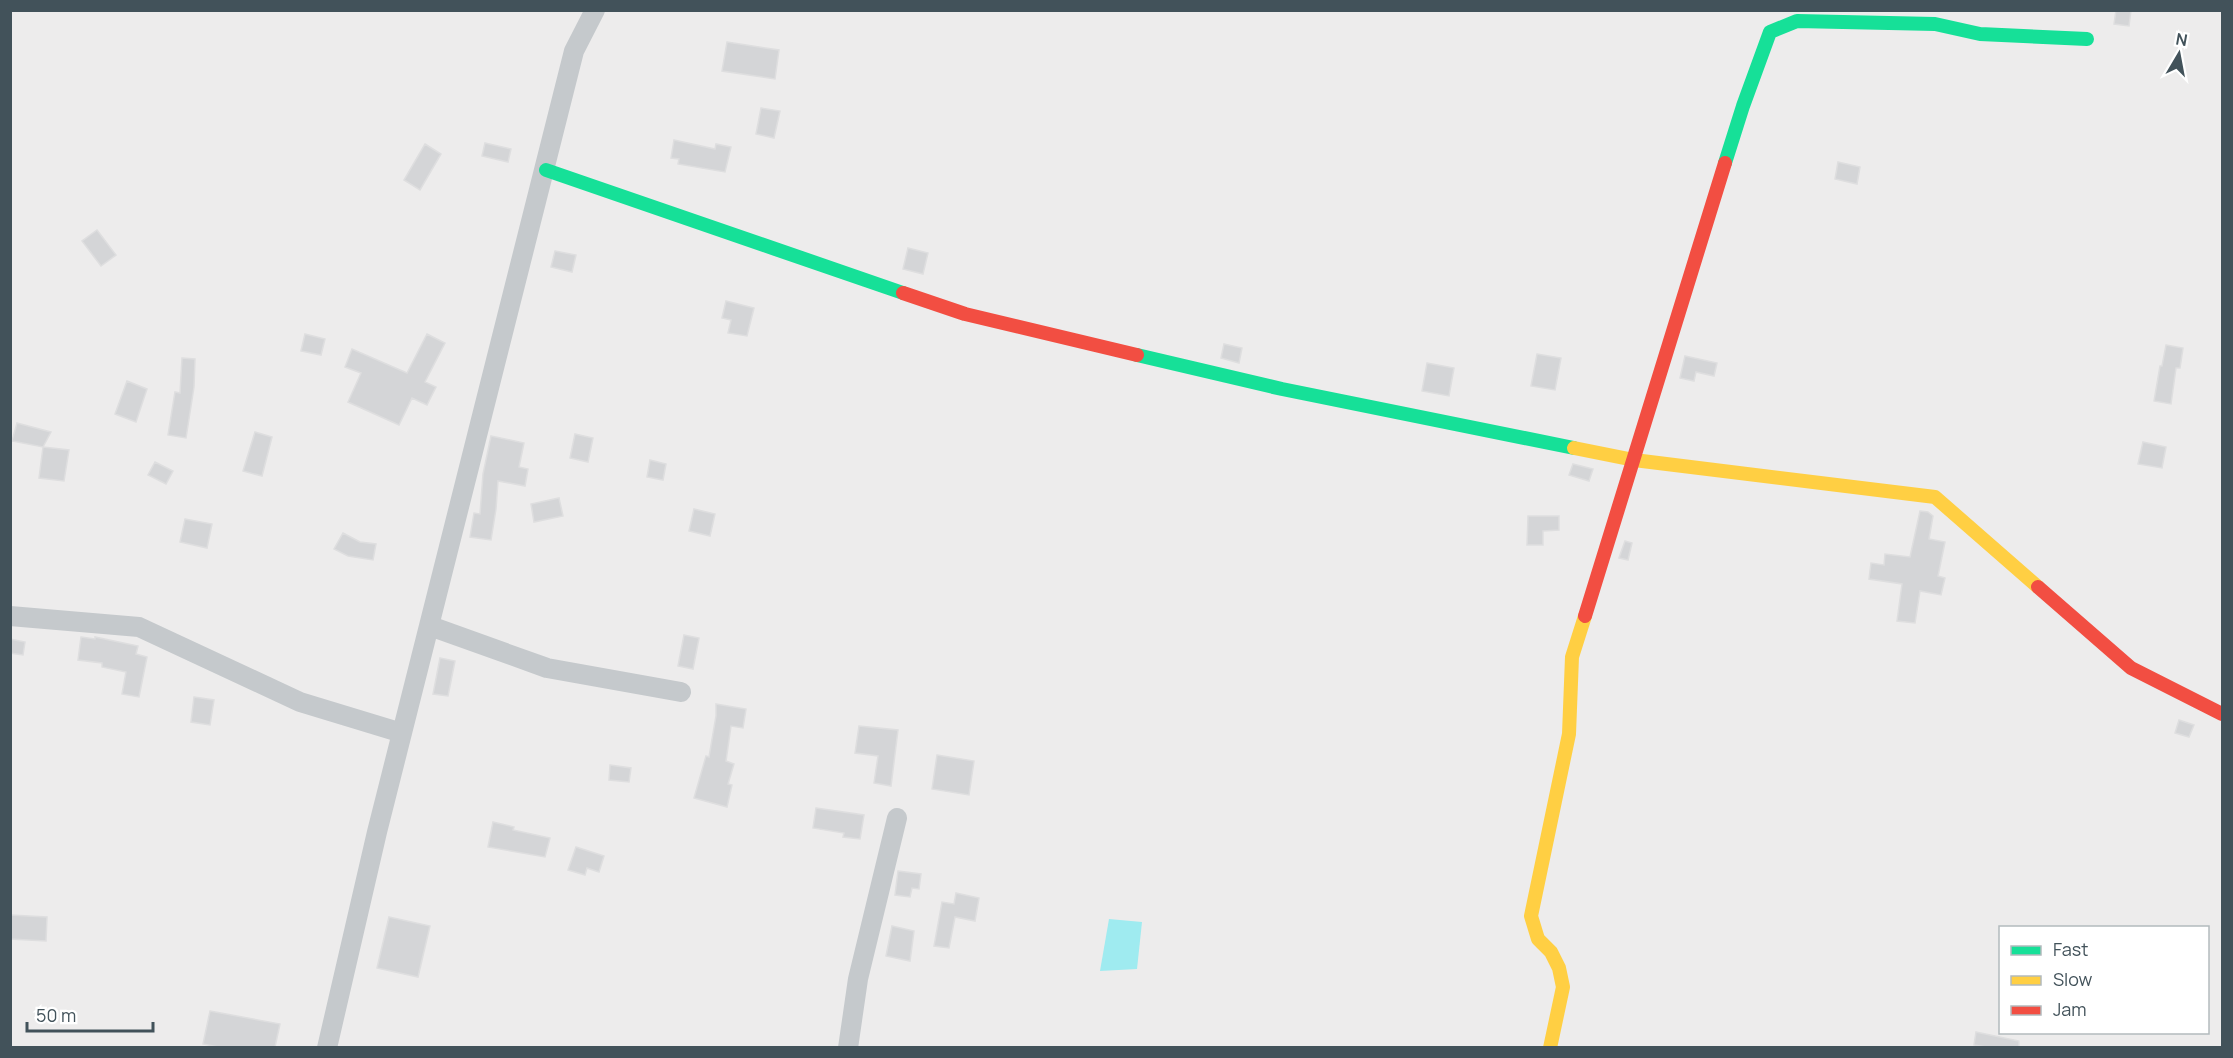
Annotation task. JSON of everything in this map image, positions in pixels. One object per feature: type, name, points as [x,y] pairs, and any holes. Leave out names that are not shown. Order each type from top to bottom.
[{"type":"street","points":[[327,1047],[374,844],[546,170],[574,51],[596,10]]},
{"type":"street","points":[[1550,1047],[1563,987],[1560,968],[1551,952],[1538,939],[1531,916],[1569,734],[1572,657],[1743,106],[1770,32],[1797,21],[1935,17],[1980,34],[2087,39]]},
{"type":"street","points":[[546,170],[965,314],[1282,389],[1634,460],[1935,497],[2131,668],[2223,714]]},
{"type":"street","points":[[10,616],[139,627],[300,702],[402,733]]},
{"type":"street","points":[[430,626],[547,668],[681,692]]},
{"type":"street","points":[[848,1047],[858,980],[897,818]]},
{"type":"water","points":[[1109,919],[1142,922],[1137,969],[1100,971]]},
{"type":"building","points":[[2116,10],[2131,10],[2129,26],[2114,24]]},
{"type":"building","points":[[727,42],[779,50],[775,79],[722,71]]},
{"type":"building","points":[[761,108],[780,111],[774,138],[756,134]]},
{"type":"building","points":[[674,140],[715,149],[716,144],[731,147],[725,172],[678,164],[679,159],[671,158]]},
{"type":"building","points":[[485,143],[511,149],[508,162],[482,156]]},
{"type":"building","points":[[425,144],[441,154],[420,190],[404,180]]},
{"type":"building","points":[[1838,162],[1860,167],[1857,184],[1835,179]]},
{"type":"building","points":[[97,230],[116,255],[101,266],[82,241]]},
{"type":"building","points":[[908,248],[928,253],[923,274],[903,269]]},
{"type":"building","points":[[555,251],[576,255],[572,272],[551,267]]},
{"type":"building","points":[[726,301],[754,308],[747,336],[728,333],[731,320],[722,318]]},
{"type":"building","points":[[305,334],[325,339],[321,355],[301,351]]},
{"type":"building","points":[[427,334],[445,343],[425,382],[436,387],[427,405],[412,398],[399,425],[348,402],[361,373],[345,367],[352,349],[407,373]]},
{"type":"building","points":[[1224,344],[1242,348],[1239,363],[1221,358]]},
{"type":"building","points":[[2166,345],[2183,348],[2180,368],[2176,368],[2171,404],[2154,401]]},
{"type":"building","points":[[1537,354],[1561,358],[1555,390],[1531,386]]},
{"type":"building","points":[[1685,356],[1717,363],[1714,376],[1696,372],[1694,381],[1680,378]]},
{"type":"building","points":[[182,358],[195,359],[194,387],[186,438],[168,435],[175,392],[180,393]]},
{"type":"building","points":[[1427,363],[1454,368],[1449,396],[1422,391]]},
{"type":"building","points":[[127,381],[147,389],[136,422],[115,414]]},
{"type":"building","points":[[17,423],[51,432],[43,447],[12,441]]},
{"type":"building","points":[[255,432],[272,437],[262,476],[243,471]]},
{"type":"building","points":[[575,434],[593,438],[588,462],[570,458]]},
{"type":"building","points":[[491,436],[524,443],[519,467],[528,469],[525,486],[498,481],[491,540],[470,537],[474,513],[480,514],[483,474]]},
{"type":"building","points":[[2143,442],[2166,447],[2162,468],[2138,464]]},
{"type":"building","points":[[43,447],[69,450],[64,481],[39,478]]},
{"type":"building","points":[[650,460],[666,464],[663,480],[647,477]]},
{"type":"building","points":[[155,462],[173,471],[166,484],[148,475]]},
{"type":"building","points":[[1573,464],[1593,469],[1589,481],[1569,475]]},
{"type":"building","points":[[559,498],[563,516],[534,522],[531,504]]},
{"type":"building","points":[[694,509],[715,514],[710,536],[689,531]]},
{"type":"building","points":[[1920,511],[1928,512],[1933,516],[1929,539],[1945,542],[1938,576],[1945,578],[1941,595],[1920,591],[1915,623],[1897,621],[1902,584],[1869,579],[1871,563],[1884,565],[1885,554],[1910,557]]},
{"type":"building","points":[[1528,516],[1559,516],[1559,530],[1543,531],[1543,545],[1527,545]]},
{"type":"building","points":[[185,519],[212,524],[207,548],[180,542]]},
{"type":"building","points":[[343,533],[360,542],[376,544],[373,560],[348,556],[334,549]]},
{"type":"building","points":[[1625,541],[1632,543],[1628,560],[1619,558]]},
{"type":"building","points":[[684,635],[699,638],[693,669],[678,666]]},
{"type":"building","points":[[81,637],[95,639],[95,637],[138,646],[136,654],[147,657],[139,697],[122,694],[126,672],[102,667],[102,663],[78,660]]},
{"type":"building","points":[[10,639],[25,642],[23,655],[10,653]]},
{"type":"building","points":[[440,658],[455,661],[448,696],[433,694]]},
{"type":"building","points":[[194,697],[214,700],[210,725],[191,722]]},
{"type":"building","points":[[716,704],[746,709],[743,728],[731,726],[726,761],[734,764],[728,784],[732,785],[727,807],[694,798],[706,756],[709,757]]},
{"type":"building","points":[[2179,720],[2194,725],[2189,737],[2175,733]]},
{"type":"building","points":[[859,726],[898,730],[891,786],[874,783],[878,756],[855,753]]},
{"type":"building","points":[[937,755],[974,761],[969,795],[932,789]]},
{"type":"building","points":[[610,765],[631,768],[629,782],[609,780]]},
{"type":"building","points":[[816,808],[864,815],[860,839],[843,837],[844,833],[813,828]]},
{"type":"building","points":[[493,822],[514,827],[513,830],[550,838],[545,857],[488,847]]},
{"type":"building","points":[[576,847],[604,856],[599,872],[587,868],[585,875],[568,870]]},
{"type":"building","points":[[898,871],[921,874],[919,889],[912,888],[910,897],[895,895]]},
{"type":"building","points":[[956,893],[979,898],[975,921],[955,917],[949,948],[934,946],[942,902],[954,904]]},
{"type":"building","points":[[10,915],[47,917],[46,941],[10,939]]},
{"type":"building","points":[[389,917],[430,926],[418,977],[377,968]]},
{"type":"building","points":[[892,926],[914,931],[910,961],[886,956]]},
{"type":"building","points":[[210,1011],[280,1024],[275,1047],[218,1047],[203,1044]]},
{"type":"building","points":[[1976,1032],[2019,1041],[2019,1047],[1974,1045]]},
{"type":"traffic: fast","points":[[1725,163],[1770,32],[1797,21],[1935,24],[1980,34],[2087,39]]},
{"type":"traffic: fast","points":[[546,170],[903,293]]},
{"type":"traffic: fast","points":[[1137,355],[1282,389],[1574,448]]},
{"type":"traffic: slow","points":[[1574,448],[1634,460],[1935,497],[2038,587]]},
{"type":"traffic: slow","points":[[1550,1048],[1563,987],[1559,968],[1551,952],[1538,939],[1531,916],[1569,734],[1572,657],[1585,616]]},
{"type":"traffic: jam","points":[[1585,616],[1725,163]]},
{"type":"traffic: jam","points":[[903,293],[965,314],[1137,355]]},
{"type":"traffic: jam","points":[[2038,587],[2131,668],[2222,714]]}]
